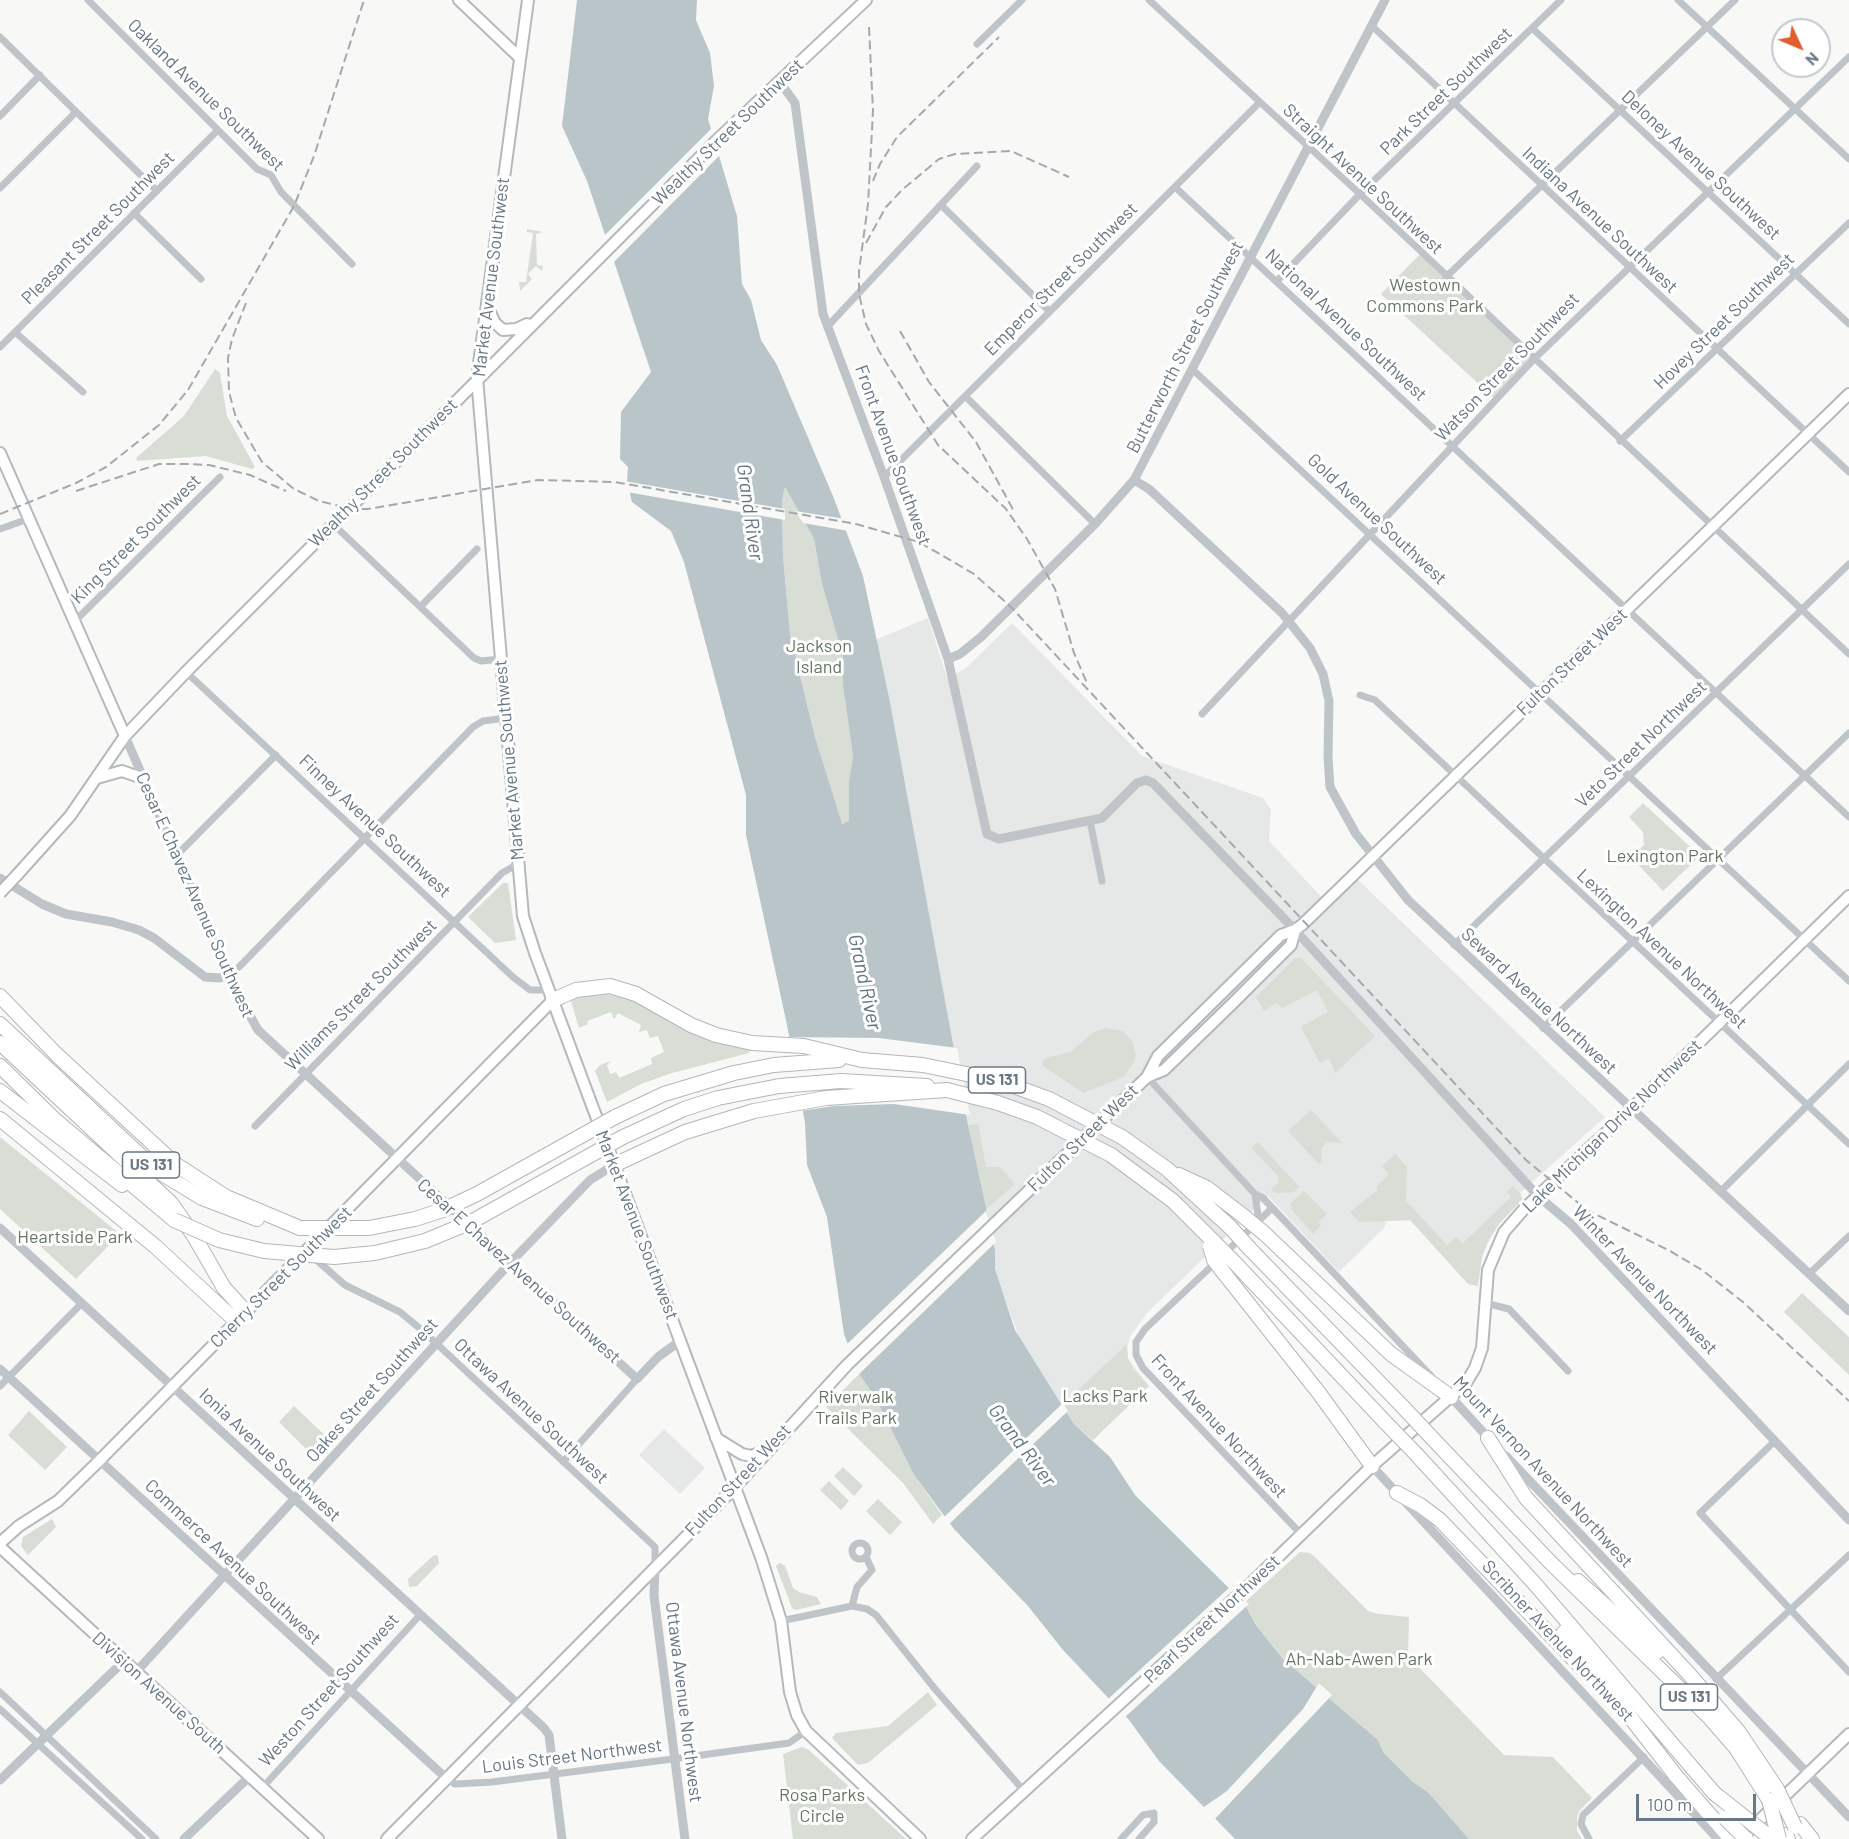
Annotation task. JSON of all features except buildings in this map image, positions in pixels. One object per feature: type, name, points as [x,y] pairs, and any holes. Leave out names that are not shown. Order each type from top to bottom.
[{"type":"highway","points":[[551,995],[610,986],[636,994],[685,1022],[716,1035],[770,1044],[804,1046],[862,1060]]},
{"type":"highway","points":[[0,996],[57,1055],[175,1164],[226,1197],[300,1228]]},
{"type":"highway","name":"US 131","points":[[0,1024],[147,1162],[181,1187],[241,1214],[300,1228],[369,1228],[430,1214],[477,1194],[615,1117],[664,1094],[696,1082],[774,1065],[817,1060],[862,1060],[923,1065],[1000,1081],[1049,1099],[1122,1137],[1167,1169],[1230,1227],[1550,1562],[1709,1717],[1763,1777]]},
{"type":"highway","points":[[0,1043],[171,1203],[194,1236],[242,1317]]},
{"type":"highway","points":[[0,1066],[54,1119],[174,1220]]},
{"type":"highway","name":"US 131","points":[[0,1091],[95,1166],[174,1220],[219,1240],[264,1251],[324,1257],[375,1253],[425,1241],[471,1222],[623,1137],[684,1109],[718,1098],[779,1086],[818,1081],[870,1081],[947,1090],[1036,1117],[1111,1155],[1155,1186],[1211,1241],[1214,1260],[1229,1268],[1417,1455],[1535,1584],[1714,1793],[1760,1839]]},
{"type":"highway","points":[[614,1165],[698,1127],[783,1106],[826,1098],[947,1090]]},
{"type":"highway","points":[[0,1119],[242,1317]]},
{"type":"highway","points":[[1167,1169],[1207,1188],[1242,1215],[1391,1353],[1451,1397]]},
{"type":"highway","points":[[1229,1268],[1372,1466]]},
{"type":"highway","points":[[1488,1438],[1526,1498],[1649,1630],[1738,1731],[1773,1794],[1789,1835]]},
{"type":"highway","points":[[1397,1493],[1420,1505],[1440,1520],[1626,1712]]},
{"type":"highway","points":[[1550,1562],[1589,1588],[1710,1700]]},
{"type":"highway","points":[[1535,1584],[1555,1620],[1676,1776],[1731,1839]]},
{"type":"highway","points":[[1655,1747],[1746,1839]]},
{"type":"highway","points":[[1714,1793],[1789,1835],[1812,1839]]},
{"type":"highway","points":[[1773,1794],[1789,1835]]},
{"type":"main road","points":[[459,0],[519,57]]},
{"type":"main road","name":"Market Avenue Southwest","points":[[528,0],[477,378],[525,926],[735,1487],[780,1621],[792,1700],[806,1731]]},
{"type":"main road","name":"Wealthy Street Southwest","points":[[0,892],[49,842],[125,736],[186,672],[718,139],[866,0]]},
{"type":"main road","points":[[487,305],[495,323],[503,330],[516,329],[537,320]]},
{"type":"main road","name":"Fulton Street West","points":[[387,1839],[735,1487],[847,1365],[1147,1077],[1158,1056],[1183,1031],[1281,935],[1295,930],[1849,394]]},
{"type":"main road","name":"Cesar E Chavez Avenue Southwest","points":[[0,453],[73,623],[125,736]]},
{"type":"main road","points":[[97,778],[122,771],[142,778]]},
{"type":"main road","name":"Lake Michigan Drive Northwest","points":[[1451,1397],[1466,1383],[1475,1368],[1482,1348],[1488,1270],[1500,1239],[1538,1196],[1632,1109],[1849,896]]},
{"type":"main road","name":"Cherry Street Southwest","points":[[0,1545],[19,1526],[58,1502],[397,1160],[551,995]]},
{"type":"main road","name":"Pearl Street Northwest","points":[[972,1839],[1245,1589],[1372,1466],[1451,1397]]},
{"type":"main road","points":[[716,1438],[742,1454],[751,1456],[766,1451]]},
{"type":"main road","name":"Division Avenue South","points":[[0,1545],[318,1839]]},
{"type":"main road","points":[[806,1731],[920,1839]]},
{"type":"main road","points":[[1740,1839],[1849,1734]]},
{"type":"street","name":"Oakland Avenue Southwest","points":[[88,0],[257,169],[271,175],[281,192],[352,264]]},
{"type":"street","points":[[977,44],[1022,0]]},
{"type":"street","name":"Straight Avenue Southwest","points":[[1149,0],[1307,148],[1360,194],[1849,654]]},
{"type":"street","name":"Butterworth Street Southwest","points":[[948,658],[960,654],[979,639],[1095,524],[1134,480],[1385,0]]},
{"type":"street","name":"Park Street Southwest","points":[[1277,281],[1360,194],[1561,0]]},
{"type":"street","points":[[1678,0],[1849,159]]},
{"type":"street","points":[[1446,277],[1735,0]]},
{"type":"street","name":"Indiana Avenue Southwest","points":[[1372,26],[1849,472]]},
{"type":"street","name":"Deloney Avenue Southwest","points":[[1532,28],[1849,324]]},
{"type":"street","points":[[0,37],[157,191]]},
{"type":"street","name":"Watson Street Southwest","points":[[1202,714],[1534,359],[1849,57]]},
{"type":"street","points":[[0,116],[40,75]]},
{"type":"street","name":"Front Avenue Southwest","points":[[780,82],[795,103],[818,293],[828,327],[948,658],[984,828],[990,837],[999,839],[1090,821]]},
{"type":"street","name":"Emperor Street Southwest","points":[[884,477],[1260,102]]},
{"type":"street","points":[[0,188],[76,112]]},
{"type":"street","name":"Pleasant Street Southwest","points":[[0,347],[218,130]]},
{"type":"street","points":[[828,327],[977,166]]},
{"type":"street","name":"National Avenue Southwest","points":[[1175,187],[1849,817]]},
{"type":"street","points":[[941,206],[1050,310]]},
{"type":"street","points":[[134,213],[201,279]]},
{"type":"street","name":"Hovey Street Southwest","points":[[1620,441],[1849,223]]},
{"type":"street","points":[[15,332],[84,392]]},
{"type":"street","name":"Gold Avenue Southwest","points":[[1192,369],[1849,981]]},
{"type":"street","points":[[966,397],[1095,524]]},
{"type":"street","name":"King Street Southwest","points":[[73,623],[220,477]]},
{"type":"street","name":"Seward Avenue Northwest","points":[[1134,480],[1149,489],[1290,621],[1310,648],[1323,674],[1329,701],[1330,787],[1342,812],[1372,856],[1408,900],[1849,1311]]},
{"type":"street","points":[[0,529],[28,519]]},
{"type":"street","points":[[333,524],[474,658],[501,659]]},
{"type":"street","points":[[421,606],[477,549]]},
{"type":"street","name":"Veto Street Northwest","points":[[1454,945],[1849,564]]},
{"type":"street","name":"Finney Avenue Southwest","points":[[186,672],[525,987],[551,995]]},
{"type":"street","name":"Lexington Avenue Northwest","points":[[1360,695],[1375,700],[1454,777],[1849,1144]]},
{"type":"street","points":[[0,878],[42,904],[66,914],[112,922],[139,930],[154,938],[196,973],[205,977],[220,978],[239,968],[473,727],[483,721],[506,717]]},
{"type":"street","points":[[1543,1028],[1849,733]]},
{"type":"street","name":"Cesar E Chavez Avenue Southwest","points":[[125,736],[252,1023],[397,1160],[637,1379]]},
{"type":"street","points":[[177,855],[276,755]]},
{"type":"street","name":"Winter Avenue Northwest","points":[[1090,821],[1108,814],[1137,783],[1146,780],[1158,786],[1295,930],[1538,1196],[1571,1224],[1849,1520]]},
{"type":"street","points":[[1090,821],[1102,881]]},
{"type":"street","name":"Williams Street Southwest","points":[[255,1126],[502,873],[518,864]]},
{"type":"street","points":[[1720,1192],[1849,1064]]},
{"type":"street","name":"Mount Vernon Avenue Northwest","points":[[1147,1077],[1255,1194],[1263,1198],[1849,1817]]},
{"type":"street","name":"Oakes Street Southwest","points":[[136,1672],[510,1263],[591,1180],[614,1165]]},
{"type":"street","points":[[1255,1194],[1260,1230]]},
{"type":"street","name":"Front Avenue Northwest","points":[[1272,1208],[1260,1230],[1145,1329],[1136,1342],[1136,1355],[1151,1377],[1301,1534]]},
{"type":"street","name":"Ionia Avenue Southwest","points":[[0,1228],[549,1735],[562,1839]]},
{"type":"street","points":[[1809,1274],[1849,1236]]},
{"type":"street","name":"Ottawa Avenue Southwest","points":[[307,1251],[345,1285],[400,1312],[436,1344],[655,1547],[655,1568]]},
{"type":"street","points":[[0,1386],[82,1303]]},
{"type":"street","points":[[1485,1303],[1509,1309],[1568,1371]]},
{"type":"street","points":[[563,1461],[658,1357],[680,1341]]},
{"type":"street","name":"Commerce Avenue Southwest","points":[[0,1369],[446,1778]]},
{"type":"street","points":[[1775,1441],[1700,1513],[1849,1672]]},
{"type":"street","name":"Scribner Avenue Northwest","points":[[1372,1466],[1718,1839]]},
{"type":"street","points":[[1716,1679],[1849,1555]]},
{"type":"street","points":[[852,1606],[857,1587],[872,1570],[866,1557]]},
{"type":"street","name":"Ottawa Avenue Northwest","points":[[655,1568],[654,1596],[685,1839]]},
{"type":"street","points":[[780,1621],[852,1606],[867,1609],[886,1624],[935,1689],[1024,1791]]},
{"type":"street","name":"Weston Street Southwest","points":[[263,1787],[420,1615]]},
{"type":"street","points":[[0,1780],[124,1661]]},
{"type":"street","points":[[0,1692],[156,1839]]},
{"type":"street","points":[[0,1708],[142,1839]]},
{"type":"street","name":"Louis Street Northwest","points":[[446,1778],[459,1784],[673,1759],[789,1743],[806,1731]]},
{"type":"street","points":[[1589,1839],[1581,1824],[1583,1815],[1644,1757]]},
{"type":"street","points":[[184,1839],[250,1776]]},
{"type":"street","points":[[1121,1839],[1143,1815],[1154,1813],[1154,1822],[1139,1839]]},
{"type":"shaded area","points":[[928,618],[947,678],[965,669],[1012,623],[1142,756],[1263,798],[1271,810],[1269,841],[1325,901],[1353,875],[1605,1117],[1520,1193],[1487,1229],[1472,1279],[1415,1220],[1387,1221],[1384,1228],[1339,1272],[1268,1196],[1147,1313],[1131,1335],[1127,1348],[1128,1359],[1149,1386],[1093,1440],[1073,1423],[1021,1342],[998,1280],[993,1258],[995,1250],[968,1125],[890,702],[875,640]]},
{"type":"shaded area","points":[[664,1429],[705,1468],[680,1494],[639,1455]]},
{"type":"green space","points":[[527,229],[543,232],[536,234],[537,265],[543,266],[542,271],[536,266],[528,274],[532,279],[520,291],[519,282],[526,282],[533,233],[527,232]]},
{"type":"green space","name":"Westown Commons Park","points":[[1421,253],[1534,359],[1495,399],[1381,294]]},
{"type":"green space","points":[[215,369],[220,373],[227,416],[255,467],[252,469],[206,456],[137,461],[136,458],[184,416]]},
{"type":"green space","name":"Jackson Island","points":[[785,487],[814,539],[822,584],[843,657],[843,686],[853,756],[849,781],[849,822],[841,824],[815,737],[790,634],[783,556],[782,501]]},
{"type":"green space","name":"Lexington Park","points":[[1643,803],[1700,856],[1663,891],[1631,857],[1644,845],[1643,832],[1629,817]]},
{"type":"green space","points":[[503,883],[508,883],[516,940],[495,943],[468,917]]},
{"type":"green space","points":[[1295,958],[1301,958],[1375,1036],[1335,1073],[1329,1058],[1320,1063],[1301,1027],[1328,1012],[1317,990],[1282,1008],[1277,1003],[1264,1011],[1256,997]]},
{"type":"green space","points":[[602,993],[623,997],[750,1047],[749,1053],[672,1073],[641,1084],[607,1102],[595,1071],[600,1065],[611,1061],[607,1065],[610,1074],[616,1072],[619,1078],[652,1064],[651,1058],[664,1052],[658,1036],[650,1038],[647,1030],[639,1032],[641,1025],[618,1013],[614,1019],[611,1012],[587,1021],[588,1024],[579,1028],[571,1001],[582,995]]},
{"type":"green space","points":[[1105,1028],[1123,1031],[1132,1041],[1136,1055],[1124,1077],[1083,1093],[1043,1066],[1042,1062],[1046,1058],[1071,1052],[1091,1034]]},
{"type":"green space","points":[[1311,1110],[1342,1143],[1328,1142],[1322,1147],[1319,1164],[1288,1131]]},
{"type":"green space","points":[[978,1124],[986,1167],[1000,1167],[1015,1184],[985,1210],[968,1125]]},
{"type":"green space","name":"Heartside Park","points":[[0,1137],[120,1234],[76,1279],[0,1209]]},
{"type":"green space","points":[[1258,1142],[1299,1187],[1294,1192],[1275,1193],[1271,1188],[1278,1183],[1278,1176],[1251,1148]]},
{"type":"green space","points":[[1395,1154],[1407,1167],[1406,1201],[1447,1245],[1456,1237],[1463,1243],[1511,1197],[1507,1192],[1513,1186],[1521,1194],[1522,1200],[1499,1224],[1488,1242],[1482,1257],[1478,1286],[1468,1284],[1410,1220],[1359,1222],[1350,1212],[1378,1190],[1376,1188],[1389,1174],[1382,1166]]},
{"type":"green space","points":[[1304,1191],[1327,1214],[1318,1222],[1321,1226],[1313,1234],[1291,1209],[1291,1203]]},
{"type":"green space","points":[[1802,1293],[1849,1337],[1849,1375],[1784,1312]]},
{"type":"green space","name":"Lacks Park","points":[[1127,1346],[1128,1359],[1134,1370],[1149,1386],[1093,1440],[1073,1423],[1061,1406]]},
{"type":"green space","name":"Riverwalk Trails Park","points":[[859,1374],[875,1397],[914,1475],[942,1515],[933,1524],[903,1483],[826,1407]]},
{"type":"green space","points":[[294,1406],[331,1441],[315,1458],[279,1422]]},
{"type":"green space","points":[[29,1411],[67,1447],[45,1470],[8,1435]]},
{"type":"green space","points":[[843,1467],[863,1486],[854,1496],[834,1476]]},
{"type":"green space","points":[[829,1481],[849,1501],[841,1510],[820,1490]]},
{"type":"green space","points":[[878,1499],[902,1522],[890,1535],[866,1511]]},
{"type":"green space","points":[[52,1519],[56,1527],[28,1555],[21,1546],[23,1537]]},
{"type":"green space","name":"Ah-Nab-Awen Park","points":[[1300,1552],[1310,1553],[1316,1558],[1368,1611],[1409,1617],[1408,1656],[1504,1755],[1553,1757],[1592,1798],[1580,1810],[1577,1817],[1577,1831],[1582,1839],[1469,1839],[1428,1792],[1413,1782],[1383,1752],[1378,1740],[1283,1659],[1257,1626],[1244,1603]]},
{"type":"green space","points":[[434,1555],[438,1556],[439,1563],[417,1586],[409,1587],[408,1579]]},
{"type":"green space","points":[[780,1563],[785,1566],[793,1588],[817,1597],[821,1604],[796,1610],[792,1608],[776,1566]]},
{"type":"green space","points":[[928,1692],[937,1705],[868,1763],[858,1765],[832,1738],[836,1733],[888,1726]]},
{"type":"green space","name":"Rosa Parks Circle","points":[[802,1747],[809,1750],[906,1839],[793,1839],[783,1754]]},
{"type":"water","name":"Grand River","points":[[577,0],[697,0],[696,20],[710,53],[714,86],[708,119],[737,216],[742,284],[751,300],[761,340],[777,365],[833,496],[863,576],[890,702],[968,1125],[995,1250],[995,1269],[1015,1330],[1073,1423],[1110,1457],[1135,1495],[1244,1603],[1256,1625],[1283,1659],[1378,1740],[1383,1752],[1413,1782],[1428,1792],[1469,1839],[1235,1839],[1159,1761],[1129,1720],[1063,1650],[1028,1606],[954,1529],[914,1475],[875,1397],[859,1374],[844,1334],[827,1217],[807,1165],[805,1123],[787,1025],[746,835],[746,795],[684,562],[671,531],[632,502],[627,481],[628,467],[620,459],[621,412],[651,372],[587,181],[562,126]],"holes":[[[785,487],[814,539],[822,584],[843,657],[843,686],[853,756],[849,781],[849,821],[842,824],[815,737],[790,634],[783,556],[782,501]]]},
{"type":"pier","points":[[714,126],[722,153],[612,264],[602,238]]},
{"type":"pier","points":[[624,481],[785,509],[785,520],[627,492]]},
{"type":"pier","points":[[795,511],[845,519],[849,531],[803,523]]},
{"type":"pier","points":[[786,1037],[879,1038],[957,1048],[970,1115],[894,1104],[834,1106],[800,1111]]},
{"type":"pier","points":[[986,1211],[996,1242],[857,1376],[845,1346]]},
{"type":"pier","points":[[1063,1403],[1068,1411],[947,1526],[942,1519]]},
{"type":"pier","points":[[1231,1586],[1249,1604],[1124,1718],[1107,1700]]},
{"type":"pier","points":[[1319,1683],[1332,1695],[1213,1821],[1201,1809],[1227,1791],[1303,1709]]},
{"type":"railway","points":[[0,514],[76,483],[106,467],[159,425],[188,390],[294,206],[314,156],[364,0]]},
{"type":"railway","points":[[869,27],[873,111],[868,204],[859,271],[859,294],[866,324],[879,351],[938,445],[1006,509],[1027,539],[1055,589],[1074,653],[1087,683]]},
{"type":"railway","points":[[873,181],[880,164],[897,137],[999,37]]},
{"type":"railway","points":[[866,243],[886,207],[902,190],[939,159],[955,154],[1011,151],[1069,177]]},
{"type":"railway","points":[[246,303],[232,339],[228,358],[229,392],[236,418],[262,462],[294,489],[319,501],[352,509],[368,509],[538,480],[615,482],[856,524],[919,542],[974,574],[1011,607],[1526,1160],[1587,1210],[1670,1251],[1702,1270],[1743,1302],[1849,1401]]},
{"type":"railway","points":[[900,331],[929,382],[976,442],[1015,513]]},
{"type":"railway","points":[[76,491],[159,464],[209,465],[250,475],[286,491]]}]
